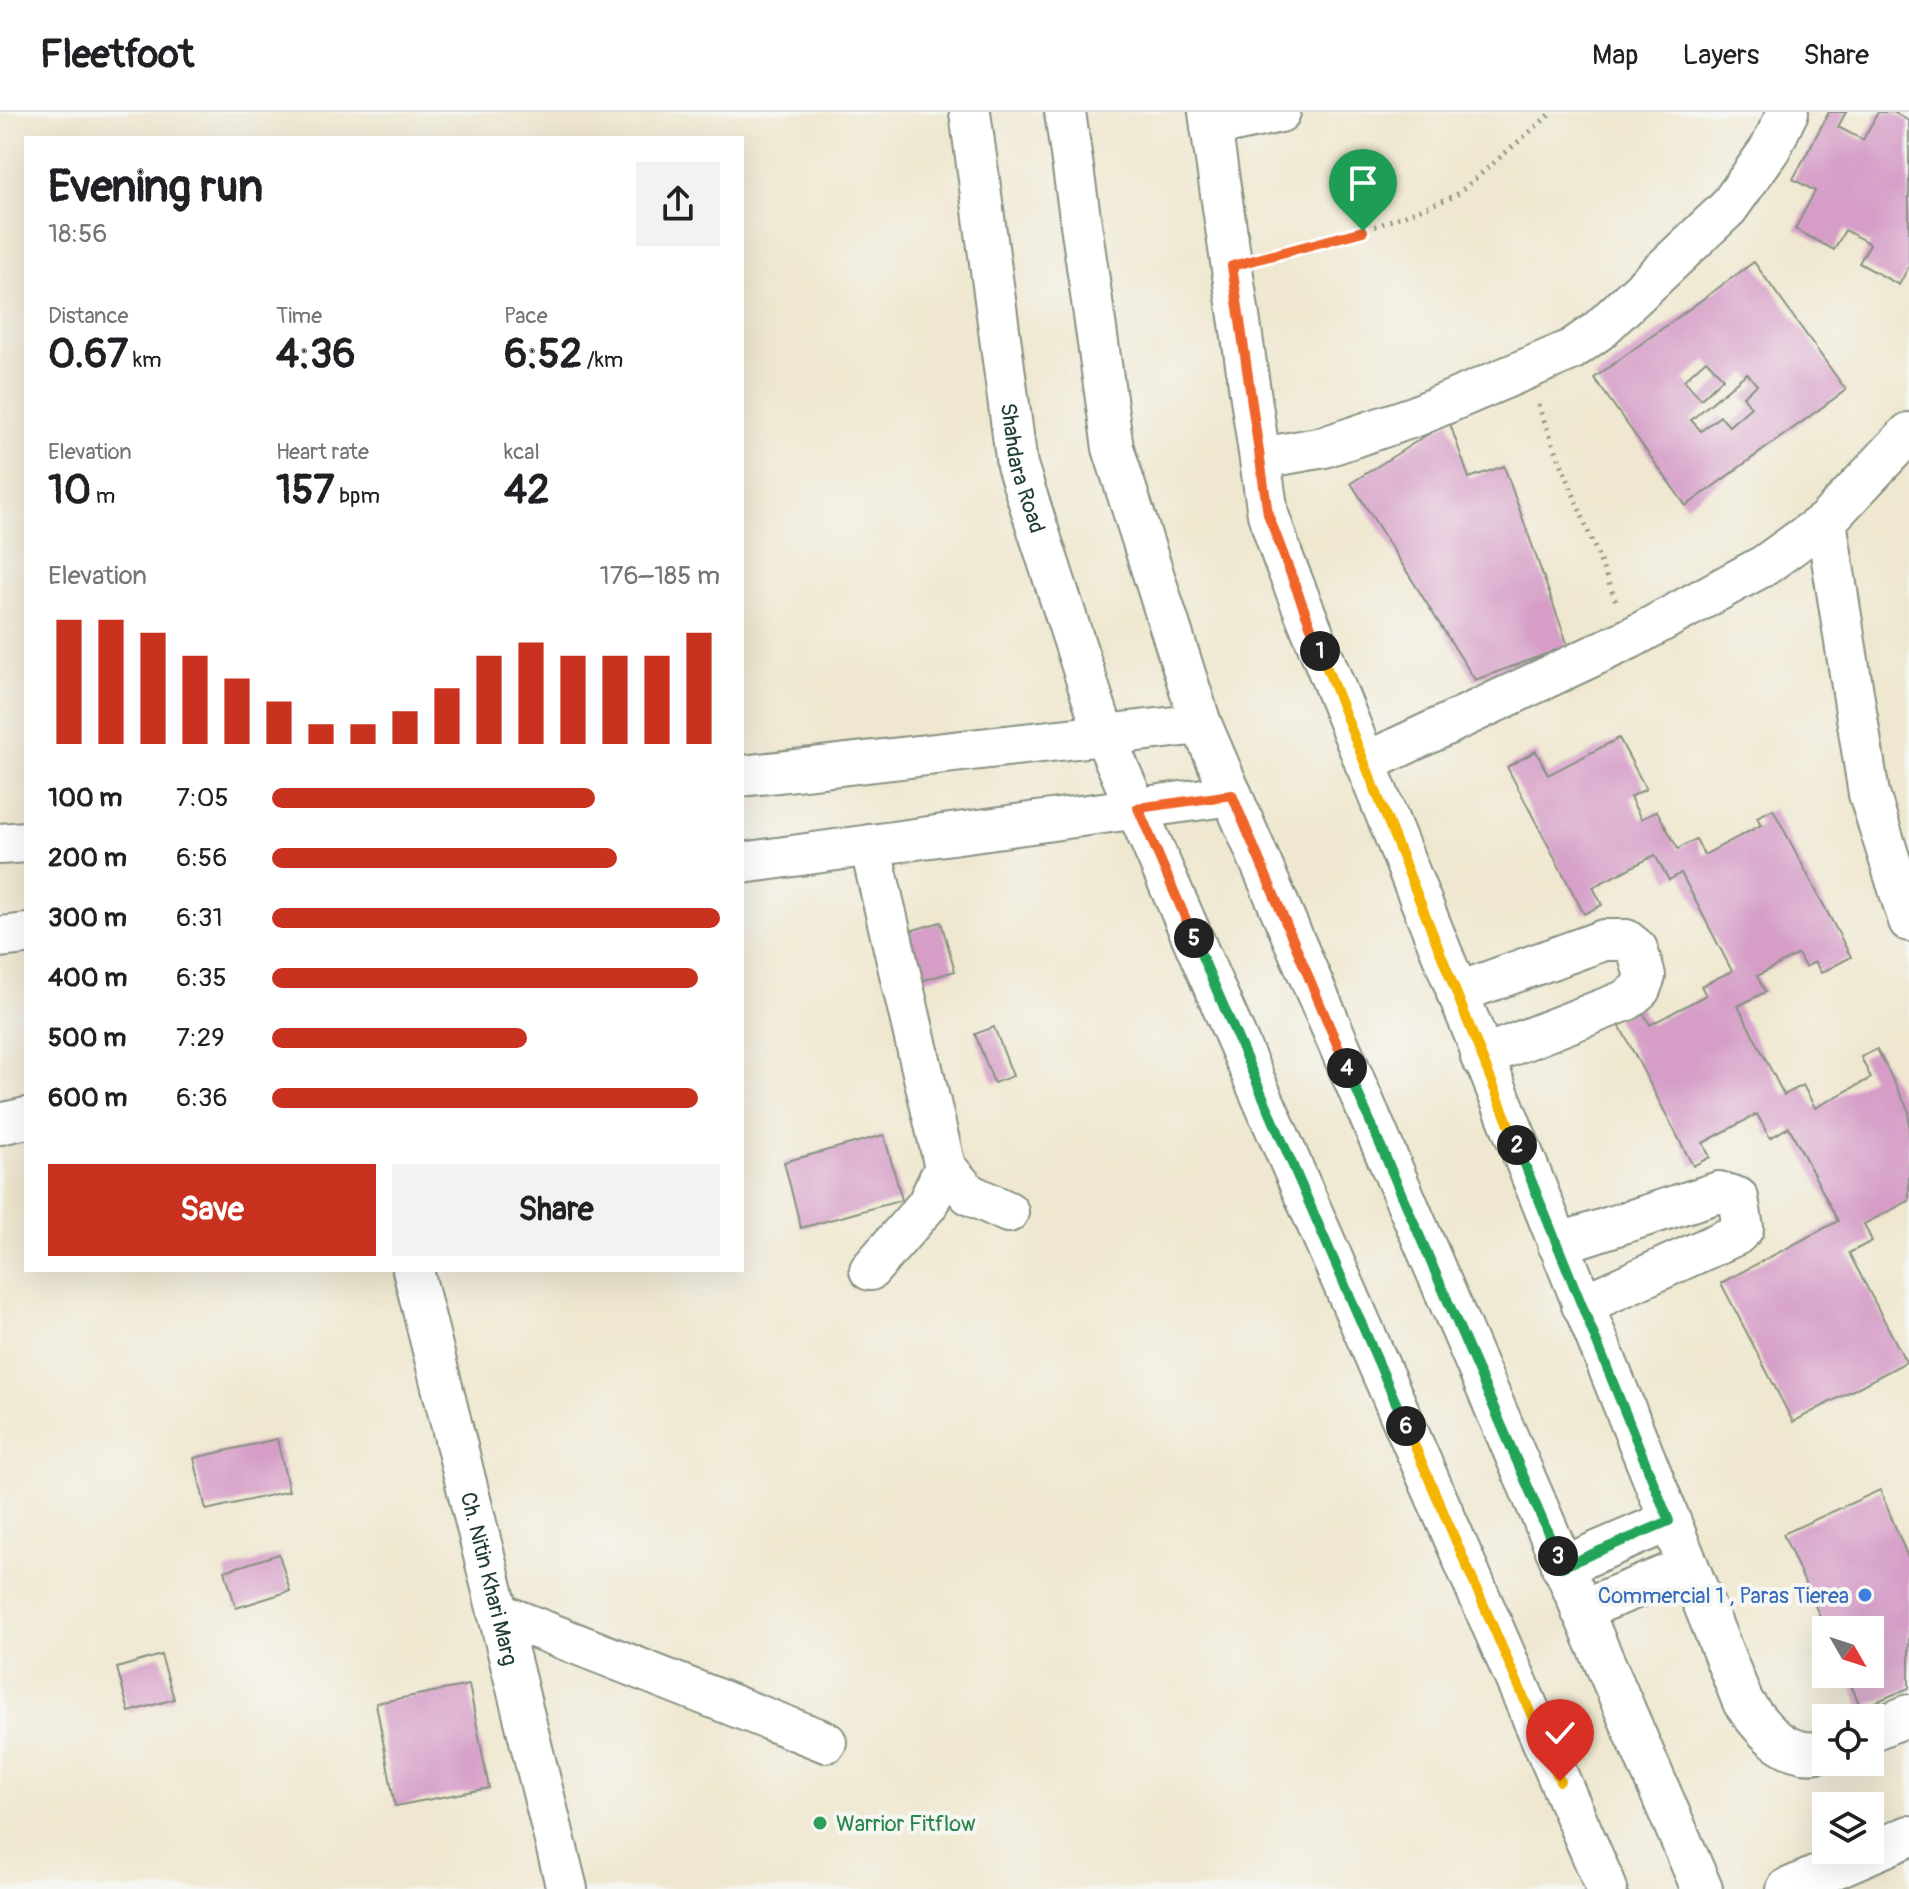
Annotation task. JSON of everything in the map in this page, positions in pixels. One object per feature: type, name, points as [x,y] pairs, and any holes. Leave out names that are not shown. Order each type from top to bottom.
[{"type":"street","name":"Shahdara Road","points":[[970,112],[1017,465],[1105,737],[1607,1889]]},
{"type":"street","points":[[1065,112],[1113,448],[1201,724],[1702,1889]]},
{"type":"street","points":[[1280,112],[1210,120],[1268,514],[1481,1057],[1743,1702],[1764,1731],[1792,1750],[1812,1750]]},
{"type":"street","points":[[1262,458],[1324,447],[1416,416],[1571,350],[1598,331],[1728,208],[1770,149],[1788,112]]},
{"type":"street","points":[[1365,763],[1631,638],[1765,565],[1826,521],[1909,433]]},
{"type":"street","points":[[1826,521],[1869,794],[1909,921]]},
{"type":"street","points":[[744,776],[1201,724]]},
{"type":"street","points":[[744,863],[1232,795]]},
{"type":"street","points":[[0,844],[24,842]]},
{"type":"street","points":[[870,845],[945,1167],[969,1194],[1008,1212]]},
{"type":"street","points":[[0,937],[24,934]]},
{"type":"street","points":[[1457,993],[1604,940],[1626,940],[1637,949],[1645,976],[1640,989],[1627,1000],[1481,1057]]},
{"type":"street","points":[[0,1124],[24,1118]]},
{"type":"street","points":[[870,1270],[927,1205],[945,1167]]},
{"type":"street","points":[[1558,1244],[1719,1192],[1738,1198],[1743,1228],[1736,1235],[1582,1305]]},
{"type":"street","name":"Ch. Nitin Khari Marg","points":[[413,1272],[567,1889]]},
{"type":"street","points":[[1562,1567],[1669,1521]]},
{"type":"street","points":[[1581,1610],[1687,1567]]},
{"type":"street","points":[[498,1613],[826,1742]]},
{"type":"street","points":[[1884,1725],[1909,1715]]},
{"type":"street","points":[[1804,1885],[1909,1836]]},
{"type":"path","points":[[1232,266],[1363,231],[1455,196],[1553,112]]},
{"type":"path","points":[[1524,369],[1631,638]]},
{"type":"building","points":[[1829,112],[1846,112],[1838,127],[1863,140],[1878,112],[1893,112],[1909,121],[1909,266],[1899,285],[1859,263],[1870,244],[1845,230],[1834,250],[1795,229],[1815,191],[1793,179]]},
{"type":"building","points":[[1754,262],[1846,390],[1686,506],[1594,378]],"holes":[[[1706,360],[1723,378],[1701,399],[1684,380]],[[1747,373],[1757,385],[1743,396],[1751,407],[1729,426],[1720,416],[1701,431],[1691,420]]]},
{"type":"building","points":[[1449,421],[1469,478],[1504,466],[1568,646],[1475,680],[1351,483]]},
{"type":"building","points":[[1619,738],[1646,789],[1630,797],[1641,819],[1657,811],[1678,849],[1696,839],[1704,855],[1761,825],[1757,817],[1773,809],[1851,957],[1821,973],[1815,962],[1805,967],[1798,954],[1757,976],[1765,992],[1738,1006],[1784,1095],[1803,1085],[1815,1108],[1871,1078],[1861,1057],[1877,1049],[1909,1111],[1909,1201],[1864,1224],[1872,1241],[1849,1253],[1906,1362],[1793,1422],[1721,1283],[1838,1221],[1789,1127],[1770,1138],[1757,1114],[1703,1143],[1710,1157],[1693,1166],[1616,1019],[1640,1006],[1650,1025],[1706,995],[1701,986],[1732,971],[1681,873],[1669,880],[1655,855],[1593,887],[1602,905],[1584,914],[1507,767],[1536,751],[1548,775]]},
{"type":"building","points":[[941,922],[955,971],[917,982],[903,933]]},
{"type":"building","points":[[994,1027],[1013,1076],[994,1083],[975,1034]]},
{"type":"building","points":[[884,1135],[902,1200],[801,1228],[784,1162]]},
{"type":"building","points":[[277,1439],[289,1491],[206,1510],[194,1458]]},
{"type":"building","points":[[1880,1490],[1909,1560],[1909,1688],[1871,1704],[1859,1704],[1852,1688],[1884,1688],[1884,1616],[1820,1616],[1783,1534]]},
{"type":"building","points":[[279,1554],[290,1591],[236,1608],[225,1571]]},
{"type":"building","points":[[161,1655],[174,1699],[129,1712],[117,1668]]},
{"type":"building","points":[[469,1685],[489,1788],[395,1806],[376,1703]]},
{"type":"place","name":"Commercial 1 , Paras Tierea","points":[[1865,1595]]},
{"type":"place","name":"Warrior Fitflow","points":[[820,1823]]},
{"type":"route","points":[[1363,231],[1232,266],[1268,514],[1481,1057],[1669,1521],[1562,1567],[1232,795],[1138,808],[1560,1781]]}]
